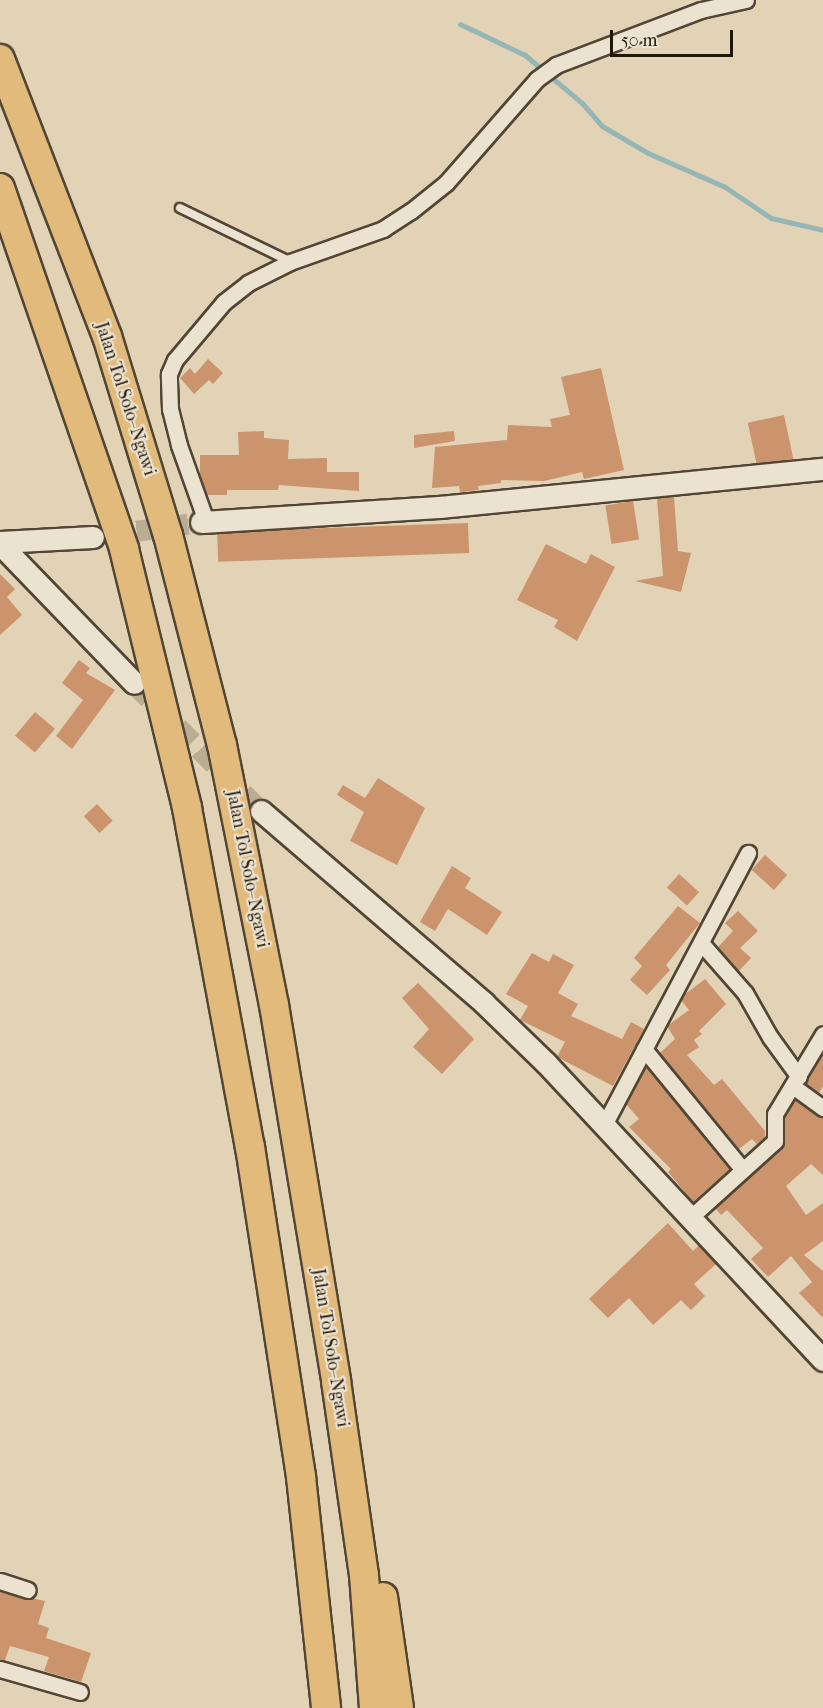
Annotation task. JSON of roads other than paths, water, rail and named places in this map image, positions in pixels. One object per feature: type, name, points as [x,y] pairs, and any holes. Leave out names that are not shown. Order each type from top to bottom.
[{"type":"highway","name":"Jalan Tol Solo–Ngawi","points":[[0,59],[107,336],[168,535],[222,745],[274,1005],[336,1381],[364,1575],[374,1708]]},
{"type":"highway","points":[[0,188],[124,549],[188,808],[250,1147],[298,1454],[326,1708]]},
{"type":"highway","points":[[336,1381],[383,1597],[399,1708]]},
{"type":"main road","points":[[203,522],[440,507],[823,469]]},
{"type":"main road","points":[[0,543],[93,537]]},
{"type":"main road","points":[[0,543],[134,683]]},
{"type":"main road","points":[[261,811],[484,1003],[692,1216],[821,1355]]},
{"type":"street","points":[[203,522],[176,436],[170,409],[169,374],[175,360],[224,302],[248,284],[290,262],[383,229],[411,211],[446,183],[537,79],[556,65],[701,10],[746,0]]},
{"type":"street","points":[[604,1125],[702,944],[748,853]]},
{"type":"street","points":[[702,944],[745,993],[796,1082],[823,1108]]},
{"type":"street","points":[[692,1216],[775,1141],[775,1114],[823,1034]]},
{"type":"street","points":[[644,1049],[743,1170]]},
{"type":"street","points":[[0,1581],[28,1590]]},
{"type":"street","points":[[0,1669],[80,1692]]},
{"type":"lane","points":[[180,208],[290,262]]},
{"type":"waterway","points":[[460,24],[525,55],[582,103],[602,126],[648,153],[725,187],[771,218],[823,230]]},
{"type":"tunnel","points":[[106,535],[201,522]]},
{"type":"tunnel","points":[[134,683],[261,811]]}]
